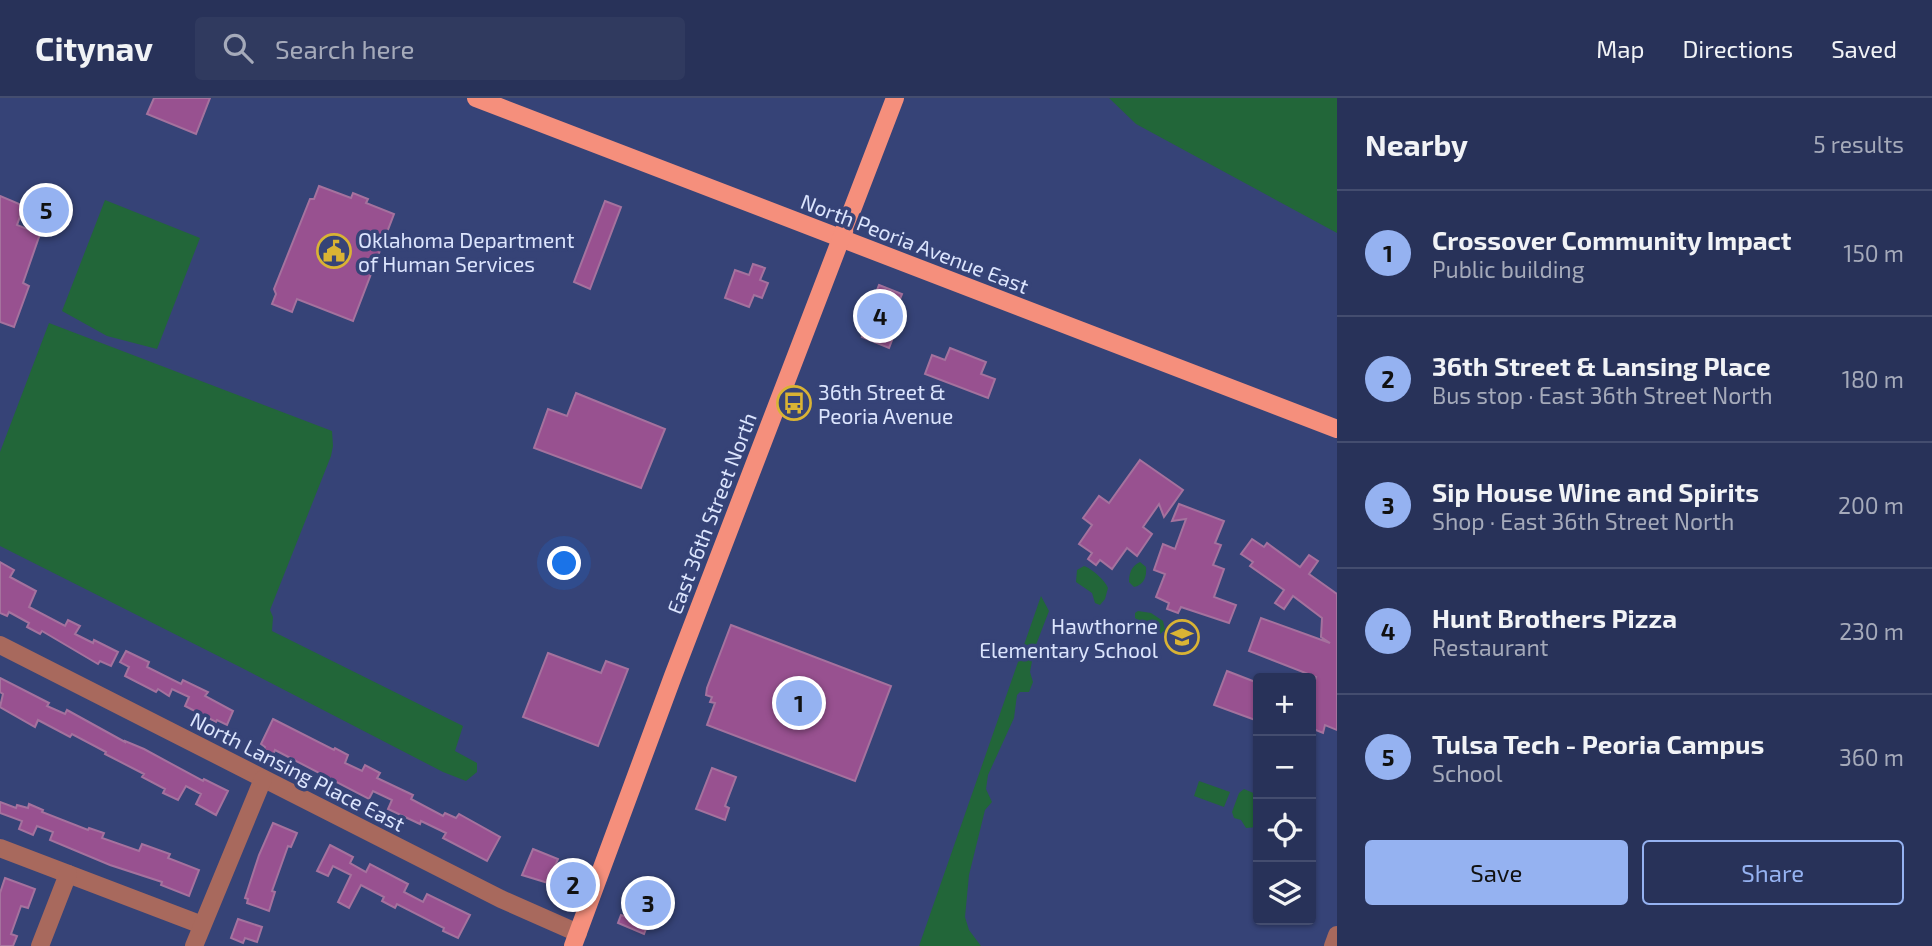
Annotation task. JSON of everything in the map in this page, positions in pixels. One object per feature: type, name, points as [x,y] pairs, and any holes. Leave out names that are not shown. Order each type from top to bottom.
[{"type":"main road","name":"North Peoria Avenue East","points":[[476,98],[1337,429]]},
{"type":"main road","name":"East 36th Street North","points":[[575,939],[895,98]]},
{"type":"street","name":"North Lansing Place East","points":[[0,645],[527,911],[575,939]]},
{"type":"street","points":[[194,946],[263,779]]},
{"type":"street","points":[[0,848],[202,925]]},
{"type":"street","points":[[40,946],[68,874]]},
{"type":"street","points":[[1333,946],[1337,935]]},
{"type":"green space","points":[[1109,98],[1337,98],[1337,233],[1136,124]]},
{"type":"green space","points":[[105,200],[200,238],[157,349],[107,336],[62,311]]},
{"type":"green space","points":[[49,323],[332,431],[331,456],[270,610],[273,617],[272,631],[463,726],[455,751],[477,763],[477,772],[466,781],[443,772],[0,546],[0,452]]},
{"type":"green space","points":[[1140,562],[1146,567],[1145,577],[1134,587],[1129,582],[1130,573]]},
{"type":"green space","points":[[1084,566],[1098,575],[1108,588],[1100,605],[1095,603],[1092,593],[1076,582],[1077,570]]},
{"type":"green space","points":[[1041,596],[1049,611],[1034,650],[1030,672],[1033,682],[1029,692],[1020,692],[1017,695],[1014,718],[988,775],[986,789],[992,802],[985,810],[969,875],[965,917],[969,930],[981,946],[919,946]]},
{"type":"green space","points":[[1138,611],[1151,613],[1163,621],[1165,630],[1160,634],[1147,634],[1141,622],[1135,618]]},
{"type":"green space","points":[[1199,781],[1230,792],[1224,807],[1194,796]]},
{"type":"green space","points":[[1244,789],[1253,793],[1253,827],[1246,828],[1241,820],[1234,818],[1232,812],[1239,793]]},
{"type":"building","points":[[154,98],[210,98],[196,134],[147,114]]},
{"type":"building","name":"Oklahoma Department of Human Services","points":[[319,186],[351,198],[353,193],[368,199],[366,203],[394,214],[353,321],[297,299],[292,312],[272,304],[276,294],[274,289],[310,199],[314,199]]},
{"type":"building","points":[[0,196],[24,206],[17,225],[40,234],[23,283],[29,286],[14,327],[0,322]]},
{"type":"building","points":[[605,201],[621,207],[590,289],[574,282]]},
{"type":"building","points":[[753,264],[765,268],[760,280],[768,283],[762,298],[754,295],[749,307],[725,298],[735,270],[749,275]]},
{"type":"building","points":[[879,285],[902,294],[887,332],[894,335],[889,348],[862,337],[866,326],[863,325]]},
{"type":"building","points":[[950,348],[986,362],[981,374],[995,379],[988,398],[925,374],[932,355],[945,360]]},
{"type":"building","points":[[576,393],[665,429],[641,488],[534,448],[548,409],[567,416]]},
{"type":"building","points":[[1140,460],[1183,490],[1164,517],[1159,504],[1143,527],[1152,534],[1137,556],[1127,548],[1112,569],[1100,560],[1096,565],[1088,559],[1092,553],[1079,544],[1092,525],[1083,518],[1099,496],[1109,503]]},
{"type":"building","points":[[1179,504],[1224,521],[1215,543],[1221,545],[1213,565],[1224,569],[1214,597],[1236,605],[1229,623],[1181,607],[1178,613],[1167,609],[1169,603],[1156,597],[1165,574],[1154,570],[1163,544],[1175,549],[1186,519],[1172,521]]},
{"type":"building","points":[[1252,539],[1264,547],[1267,543],[1300,567],[1309,555],[1318,561],[1309,574],[1337,594],[1337,730],[1325,725],[1323,733],[1316,730],[1316,673],[1306,673],[1249,651],[1261,618],[1330,643],[1321,637],[1322,618],[1293,596],[1284,609],[1275,603],[1284,590],[1250,566],[1253,562],[1241,554]]},
{"type":"building","points":[[0,562],[14,570],[10,577],[36,591],[29,607],[65,626],[68,620],[80,626],[75,634],[118,652],[111,666],[100,661],[98,664],[42,631],[40,634],[27,627],[29,623],[9,612],[7,616],[0,613]]},
{"type":"building","points":[[731,625],[891,686],[855,781],[707,725],[715,703],[710,702],[712,697],[706,695],[707,688]]},
{"type":"building","points":[[126,651],[149,662],[147,667],[181,684],[183,680],[208,692],[205,696],[233,711],[227,725],[185,706],[189,697],[172,689],[169,696],[158,689],[156,692],[125,676],[129,667],[120,662]]},
{"type":"building","points":[[548,653],[601,673],[606,661],[628,669],[598,746],[523,717]]},
{"type":"building","points":[[1227,671],[1253,681],[1253,719],[1214,705]]},
{"type":"building","points":[[0,678],[49,703],[47,706],[65,714],[67,710],[125,742],[228,791],[216,815],[196,804],[201,794],[186,786],[178,800],[163,793],[165,789],[142,777],[144,774],[72,734],[70,737],[38,720],[35,727],[0,707],[3,694],[0,692]]},
{"type":"building","points":[[273,719],[348,755],[345,763],[362,771],[365,765],[380,773],[377,778],[413,795],[411,799],[443,816],[445,813],[456,818],[459,814],[500,837],[487,861],[443,838],[446,833],[388,809],[392,800],[373,791],[369,799],[275,750],[273,755],[264,750],[265,747],[261,744]]},
{"type":"building","points":[[712,768],[736,777],[725,806],[729,808],[725,820],[696,809]]},
{"type":"building","points":[[0,802],[16,808],[17,805],[28,808],[29,804],[88,830],[89,828],[104,833],[102,838],[139,851],[142,844],[170,854],[168,858],[199,870],[189,896],[161,885],[162,882],[110,865],[50,840],[53,832],[37,826],[33,835],[19,829],[22,821],[0,813]]},
{"type":"building","points":[[273,823],[297,833],[291,847],[288,846],[272,891],[275,892],[269,911],[247,903],[248,899],[245,898]]},
{"type":"building","points":[[330,845],[353,857],[350,863],[366,872],[370,864],[408,884],[404,892],[423,902],[427,894],[470,915],[458,938],[397,904],[395,908],[382,901],[384,897],[361,885],[349,908],[338,902],[351,875],[333,866],[328,876],[317,871]]},
{"type":"building","points":[[533,849],[558,859],[548,883],[522,875]]},
{"type":"building","points":[[5,878],[35,889],[28,908],[21,906],[11,934],[17,936],[13,946],[0,946],[0,893]]},
{"type":"building","points":[[646,885],[661,891],[644,934],[618,923],[621,915],[633,919]]},
{"type":"building","points":[[238,919],[262,927],[257,942],[245,938],[243,943],[231,938]]},
{"type":"place","name":"Tulsa Tech - Peoria Campus","points":[[46,210]]},
{"type":"place","name":"Oklahoma Department of Human Services","points":[[334,251]]},
{"type":"place","name":"Hunt Brothers Pizza","points":[[880,316]]},
{"type":"place","name":"36th Street & Peoria Avenue","points":[[794,403]]},
{"type":"place","name":"Hawthorne Elementary School","points":[[1182,637]]},
{"type":"place","name":"Crossover Community Impact","points":[[799,703]]},
{"type":"place","name":"36th Street & Lansing Place","points":[[573,885]]},
{"type":"place","name":"Sip House Wine and Spirits","points":[[648,903]]}]
